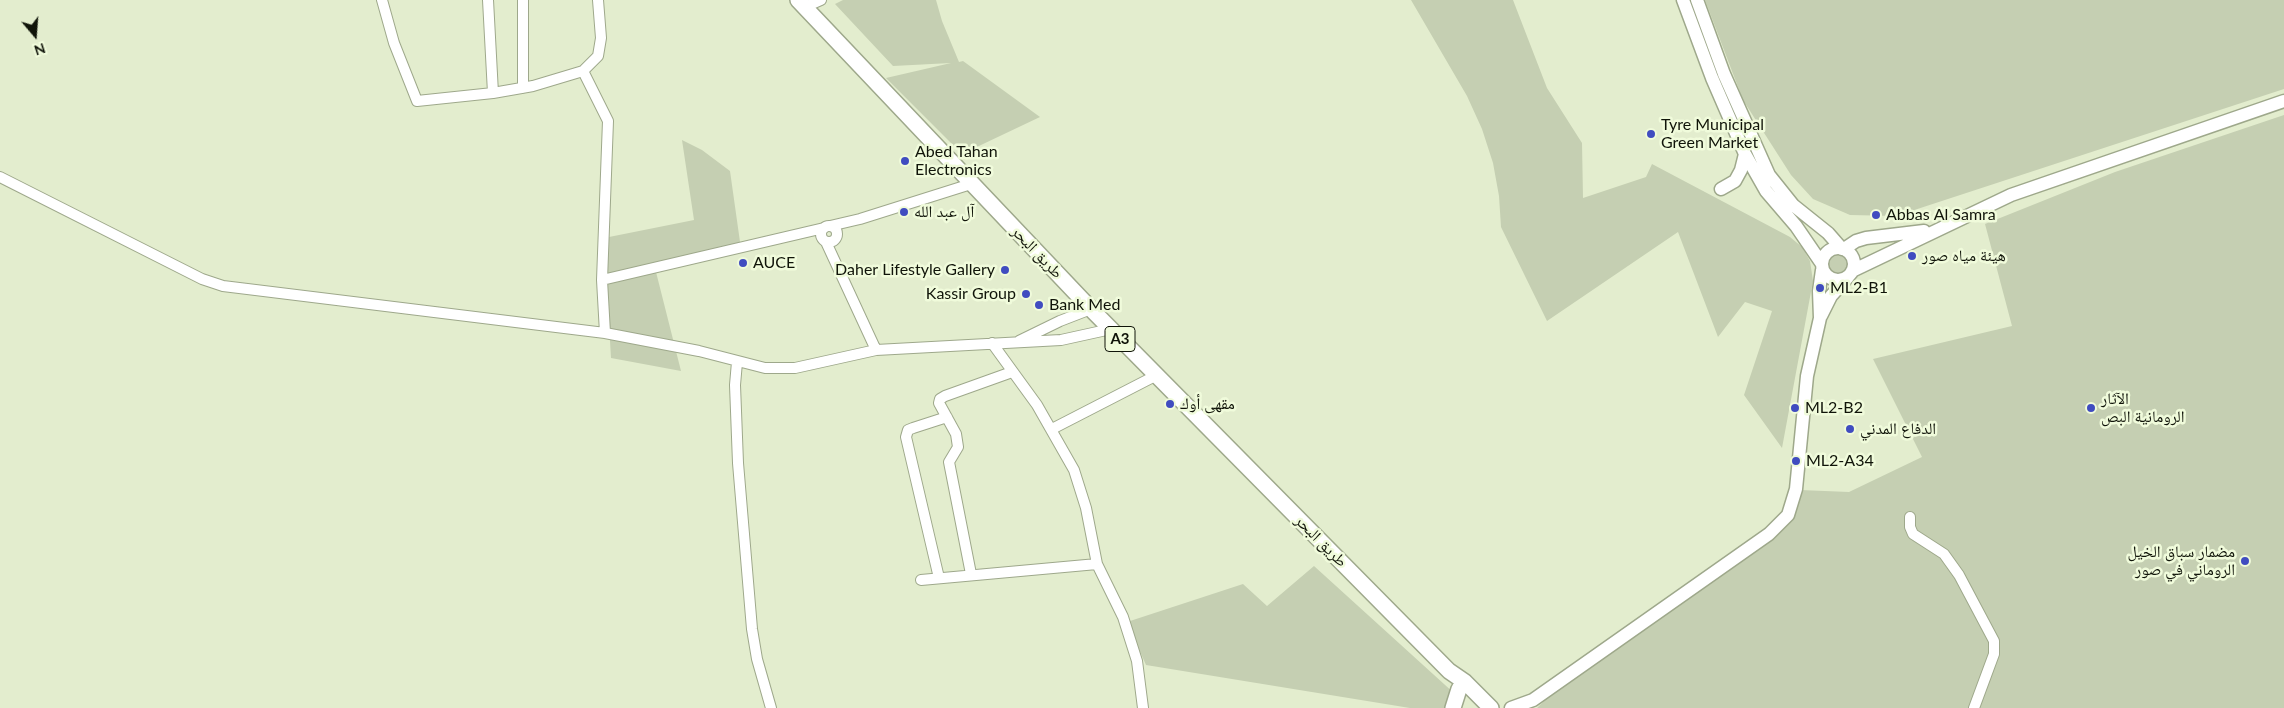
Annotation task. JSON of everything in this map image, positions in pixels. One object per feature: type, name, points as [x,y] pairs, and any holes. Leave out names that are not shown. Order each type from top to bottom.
[{"type":"highway","name":"طريق البحر","points":[[801,4],[1091,309],[1449,671],[1465,682],[1491,708]]},
{"type":"highway","name":"طريق البحر","points":[[1449,671],[1459,689],[1477,708]]},
{"type":"highway","points":[[1453,708],[1459,689]]},
{"type":"main road","points":[[1683,0],[1737,120],[1769,175],[1793,205],[1828,233],[1852,256],[1854,261],[1850,274],[1831,296],[1820,318]]},
{"type":"main road","points":[[1696,0],[1737,120],[1745,154],[1766,191],[1796,226],[1827,276],[1833,280],[1841,280],[1937,229],[2011,195],[2284,101]]},
{"type":"main road","points":[[1721,189],[1735,181],[1741,170],[1745,154]]},
{"type":"main road","points":[[1511,708],[1530,704],[1779,526],[1788,515],[1796,489],[1808,376],[1820,318],[1822,267],[1826,254],[1836,248],[1843,249],[1856,241],[1866,238],[1937,229]]},
{"type":"street","points":[[382,0],[394,43],[417,101],[524,88],[583,71],[598,56],[601,38],[598,0]]},
{"type":"street","points":[[488,0],[493,93]]},
{"type":"street","points":[[523,0],[524,88]]},
{"type":"street","points":[[801,4],[821,0]]},
{"type":"street","points":[[583,71],[608,121],[602,280],[605,333]]},
{"type":"street","points":[[0,176],[117,237],[217,285],[605,333],[699,351],[765,368],[795,368],[876,350],[1061,340],[1111,329]]},
{"type":"street","points":[[602,280],[860,219],[971,184]]},
{"type":"street","points":[[796,235],[830,240],[860,219]]},
{"type":"street","points":[[827,227],[821,234],[830,240],[838,253],[838,264],[876,350]]},
{"type":"street","points":[[827,227],[836,229],[830,240]]},
{"type":"street","points":[[1016,343],[1053,324],[1091,309]]},
{"type":"street","points":[[992,343],[1037,405],[1074,470],[1086,508],[1096,564],[1123,617],[1137,661],[1143,708]]},
{"type":"street","points":[[737,362],[735,385],[738,463],[752,629],[757,659],[771,708]]},
{"type":"street","points":[[971,574],[949,462],[958,447],[956,434],[939,404],[940,399],[1012,372]]},
{"type":"street","points":[[1052,429],[1157,376]]},
{"type":"street","points":[[939,578],[906,437],[908,430],[947,417]]},
{"type":"street","points":[[1910,517],[1910,527],[1913,534],[1944,554],[1959,575],[1994,641],[1994,654],[1974,708]]},
{"type":"street","points":[[920,580],[1096,564]]},
{"type":"green space","points":[[843,0],[936,0],[942,21],[959,62],[963,61],[1040,117],[962,154],[886,78],[951,63],[893,66],[835,4]]},
{"type":"green space","points":[[1411,0],[1513,0],[1547,88],[1582,143],[1583,198],[1646,177],[1652,164],[1790,237],[1802,247],[1810,261],[1813,281],[1782,448],[1744,395],[1772,311],[1745,302],[1718,337],[1678,232],[1547,321],[1501,227],[1499,196],[1493,163],[1482,129],[1467,96]]},
{"type":"green space","points":[[1705,0],[2284,0],[2284,89],[1896,216],[1850,215],[1813,199],[1791,175],[1743,100]]},
{"type":"green space","name":"الآثار الرومانية البص","points":[[2284,115],[2284,708],[1537,708],[1548,697],[1778,534],[1800,490],[1849,492],[1922,457],[1873,359],[2012,326],[1985,224],[2115,172]]},
{"type":"green space","points":[[682,140],[702,150],[730,171],[741,249],[656,272],[681,371],[611,358],[604,238],[694,220]]},
{"type":"green space","points":[[1838,254],[1846,257],[1849,265],[1846,273],[1838,276],[1830,273],[1827,265],[1830,257]]},
{"type":"green space","points":[[1314,566],[1455,694],[1453,708],[1410,708],[1146,665],[1127,622],[1243,584],[1267,606]]},
{"type":"place","name":"Tyre Municipal Green Market","points":[[1651,134]]},
{"type":"place","name":"Abed Tahan Electronics","points":[[905,161]]},
{"type":"place","name":"آل عبد الله","points":[[904,212]]},
{"type":"place","name":"Abbas Al Samra","points":[[1876,215]]},
{"type":"place","name":"هيئة مياه صور","points":[[1912,256]]},
{"type":"place","name":"AUCE","points":[[743,263]]},
{"type":"place","name":"Daher Lifestyle Gallery","points":[[1005,270]]},
{"type":"place","name":"ML2-B1","points":[[1820,288]]},
{"type":"place","name":"Kassir Group","points":[[1026,294]]},
{"type":"place","name":"Bank Med","points":[[1039,305]]},
{"type":"place","name":"مقهى أوك","points":[[1170,404]]},
{"type":"place","name":"ML2-B2","points":[[1795,408]]},
{"type":"place","name":"الآثار الرومانية البص","points":[[2091,408]]},
{"type":"place","name":"الدفاع المدني","points":[[1850,429]]},
{"type":"place","name":"ML2-A34","points":[[1796,461]]},
{"type":"place","name":"مضمار سباق الخيل الروماني في صور","points":[[2245,561]]}]
